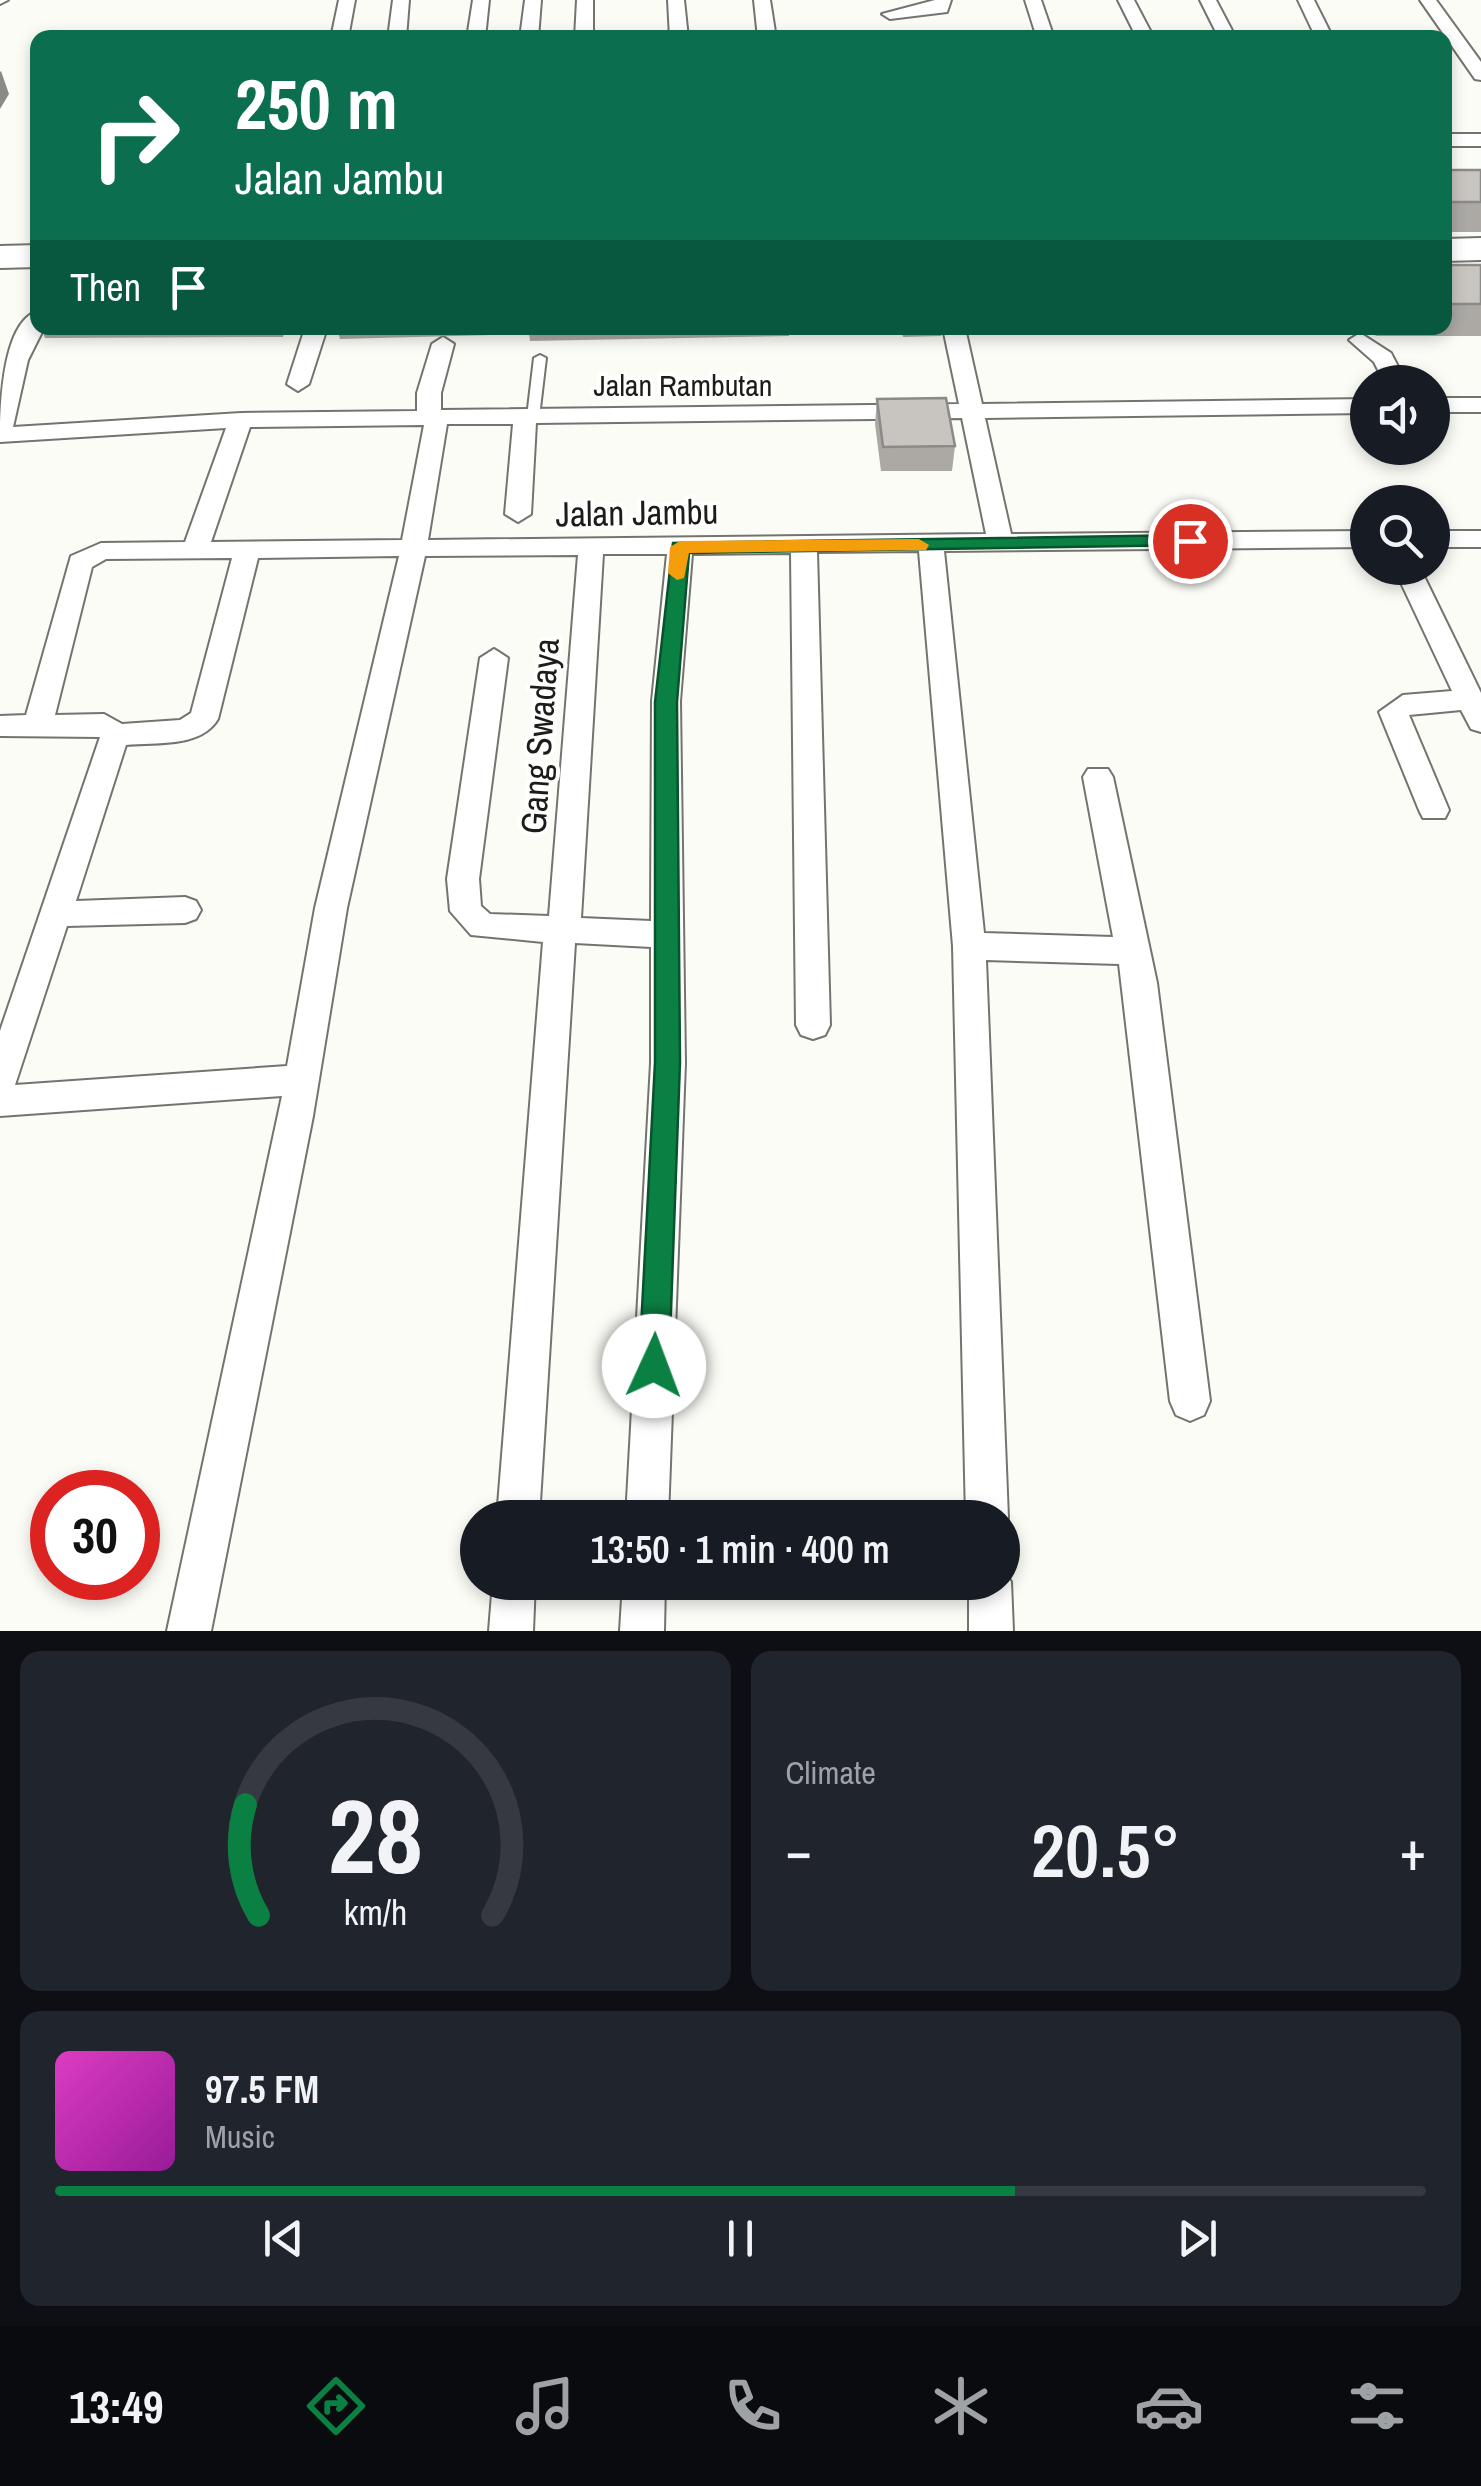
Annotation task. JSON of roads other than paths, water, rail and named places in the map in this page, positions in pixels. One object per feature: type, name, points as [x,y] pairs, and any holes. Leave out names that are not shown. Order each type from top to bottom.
[{"type":"highway","points":[[1452,250],[1481,249]]},
{"type":"highway","points":[[0,256],[30,256]]},
{"type":"highway","points":[[1452,269],[1481,269]]},
{"type":"highway","points":[[0,275],[30,275]]},
{"type":"street","points":[[340,30],[347,0]]},
{"type":"street","points":[[397,30],[401,0]]},
{"type":"street","points":[[477,30],[480,0]]},
{"type":"street","points":[[530,30],[533,0]]},
{"type":"street","points":[[584,30],[585,0]]},
{"type":"street","points":[[676,0],[678,30]]},
{"type":"street","points":[[762,0],[766,30]]},
{"type":"street","points":[[887,7],[941,8],[942,0]]},
{"type":"street","points":[[1032,0],[1043,30]]},
{"type":"street","points":[[1126,0],[1142,30]]},
{"type":"street","points":[[1208,0],[1224,30]]},
{"type":"street","points":[[1306,0],[1321,30]]},
{"type":"street","points":[[1428,0],[1450,30]]},
{"type":"street","points":[[1452,33],[1480,71]]},
{"type":"street","points":[[1452,70],[1480,71]]},
{"type":"street","points":[[1452,140],[1481,140]]},
{"type":"street","points":[[0,434],[17,360],[30,333]]},
{"type":"street","points":[[298,384],[314,335]]},
{"type":"street","points":[[956,335],[1001,544]]},
{"type":"street","points":[[1360,340],[1386,365]]},
{"type":"street","points":[[189,1631],[296,1116],[299,1080],[331,908],[404,601],[433,417],[429,394],[443,344]]},
{"type":"street","points":[[1450,405],[1481,406]]},
{"type":"street","name":"Jalan Rambutan","points":[[0,434],[241,420],[1350,406]]},
{"type":"street","points":[[518,514],[529,417]]},
{"type":"street","points":[[195,550],[241,420]]},
{"type":"street","points":[[1450,539],[1480,540]]},
{"type":"street","name":"Jalan Jambu","points":[[38,726],[80,562],[101,551],[591,550],[1350,540]]},
{"type":"street","points":[[932,545],[969,946],[986,1500]]},
{"type":"street","points":[[648,1500],[670,935],[666,702],[680,547]]},
{"type":"street","points":[[804,547],[813,1025]]},
{"type":"street","points":[[0,726],[104,724],[115,734],[186,730],[204,719],[247,550]]},
{"type":"street","name":"Gang Swadaya","points":[[519,1500],[591,550]]},
{"type":"street","points":[[1414,585],[1475,711]]},
{"type":"street","points":[[494,658],[463,879],[466,911],[482,926],[670,935]]},
{"type":"street","points":[[1434,810],[1393,712],[1403,705],[1475,711]]},
{"type":"street","points":[[0,1081],[115,734]]},
{"type":"street","points":[[1098,777],[1140,983],[1190,1401]]},
{"type":"street","points":[[57,914],[185,910]]},
{"type":"street","points":[[969,946],[1132,951]]},
{"type":"street","points":[[0,1100],[299,1080]]},
{"type":"street","points":[[511,1631],[513,1600]]},
{"type":"street","points":[[642,1631],[643,1600]]},
{"type":"street","points":[[991,1600],[992,1631]]},
{"type":"lane","points":[[529,417],[540,358]]}]
